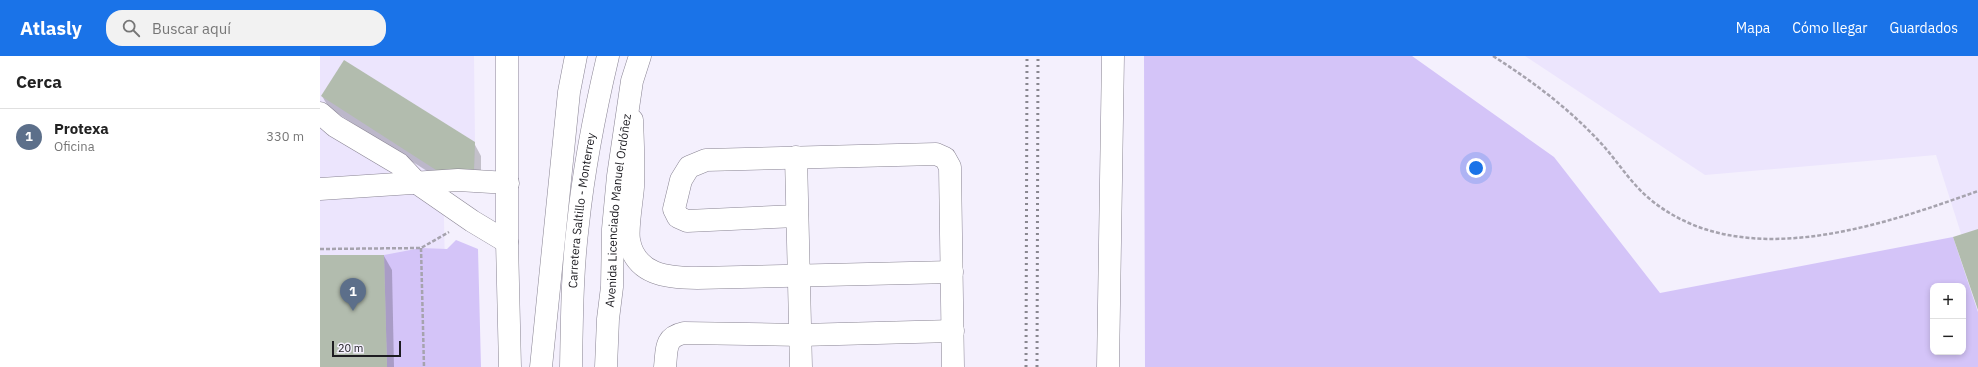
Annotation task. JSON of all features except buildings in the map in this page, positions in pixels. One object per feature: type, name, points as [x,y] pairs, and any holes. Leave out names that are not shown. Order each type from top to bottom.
[{"type":"main road","points":[[507,56],[510,367]]},
{"type":"main road","name":"Carretera Saltillo - Monterrey","points":[[541,367],[569,92],[576,56]]},
{"type":"main road","name":"Carretera Saltillo - Monterrey","points":[[571,367],[571,320],[578,224],[594,118],[608,56]]},
{"type":"main road","name":"Avenida Licenciado Manuel Ordóñez","points":[[606,367],[608,319],[612,287],[612,229],[632,81],[640,56]]},
{"type":"main road","points":[[1108,367],[1113,56]]},
{"type":"main road","points":[[632,81],[633,175],[629,240],[638,259],[651,271],[672,278],[952,272]]},
{"type":"main road","points":[[325,123],[399,164],[417,183],[472,221],[508,242]]},
{"type":"main road","points":[[797,216],[687,221],[678,217],[674,209],[681,180],[689,167],[706,160],[936,154],[946,158],[950,167],[953,367]]},
{"type":"main road","points":[[796,157],[801,367]]},
{"type":"main road","points":[[320,189],[458,180],[508,183]]},
{"type":"main road","points":[[665,367],[668,343],[674,335],[684,333],[800,335],[953,331]]},
{"type":"path","points":[[1493,56],[1544,90],[1576,117],[1600,142],[1626,175],[1651,200],[1675,216],[1698,227],[1735,237],[1777,240],[1824,235],[1909,214],[1978,191]]},
{"type":"path","points":[[320,249],[421,248],[448,232],[456,235]]},
{"type":"path","points":[[421,248],[424,367]]},
{"type":"shaded area","points":[[320,56],[474,56],[475,142],[474,170],[443,170],[446,320],[320,367]]},
{"type":"shaded area","points":[[1144,56],[1412,56],[1554,157],[1660,293],[1953,237],[1978,312],[1978,367],[1145,367]]},
{"type":"shaded area","points":[[1525,56],[1978,56],[1978,287],[1936,155],[1705,175]]},
{"type":"shaded area","points":[[456,240],[478,249],[481,367],[387,367],[384,255],[421,248],[447,249]]},
{"type":"railway","points":[[1026,367],[1027,56]]},
{"type":"railway","points":[[1037,367],[1038,56]]},
{"type":"place","name":"Protexa","points":[[353,311]]}]
